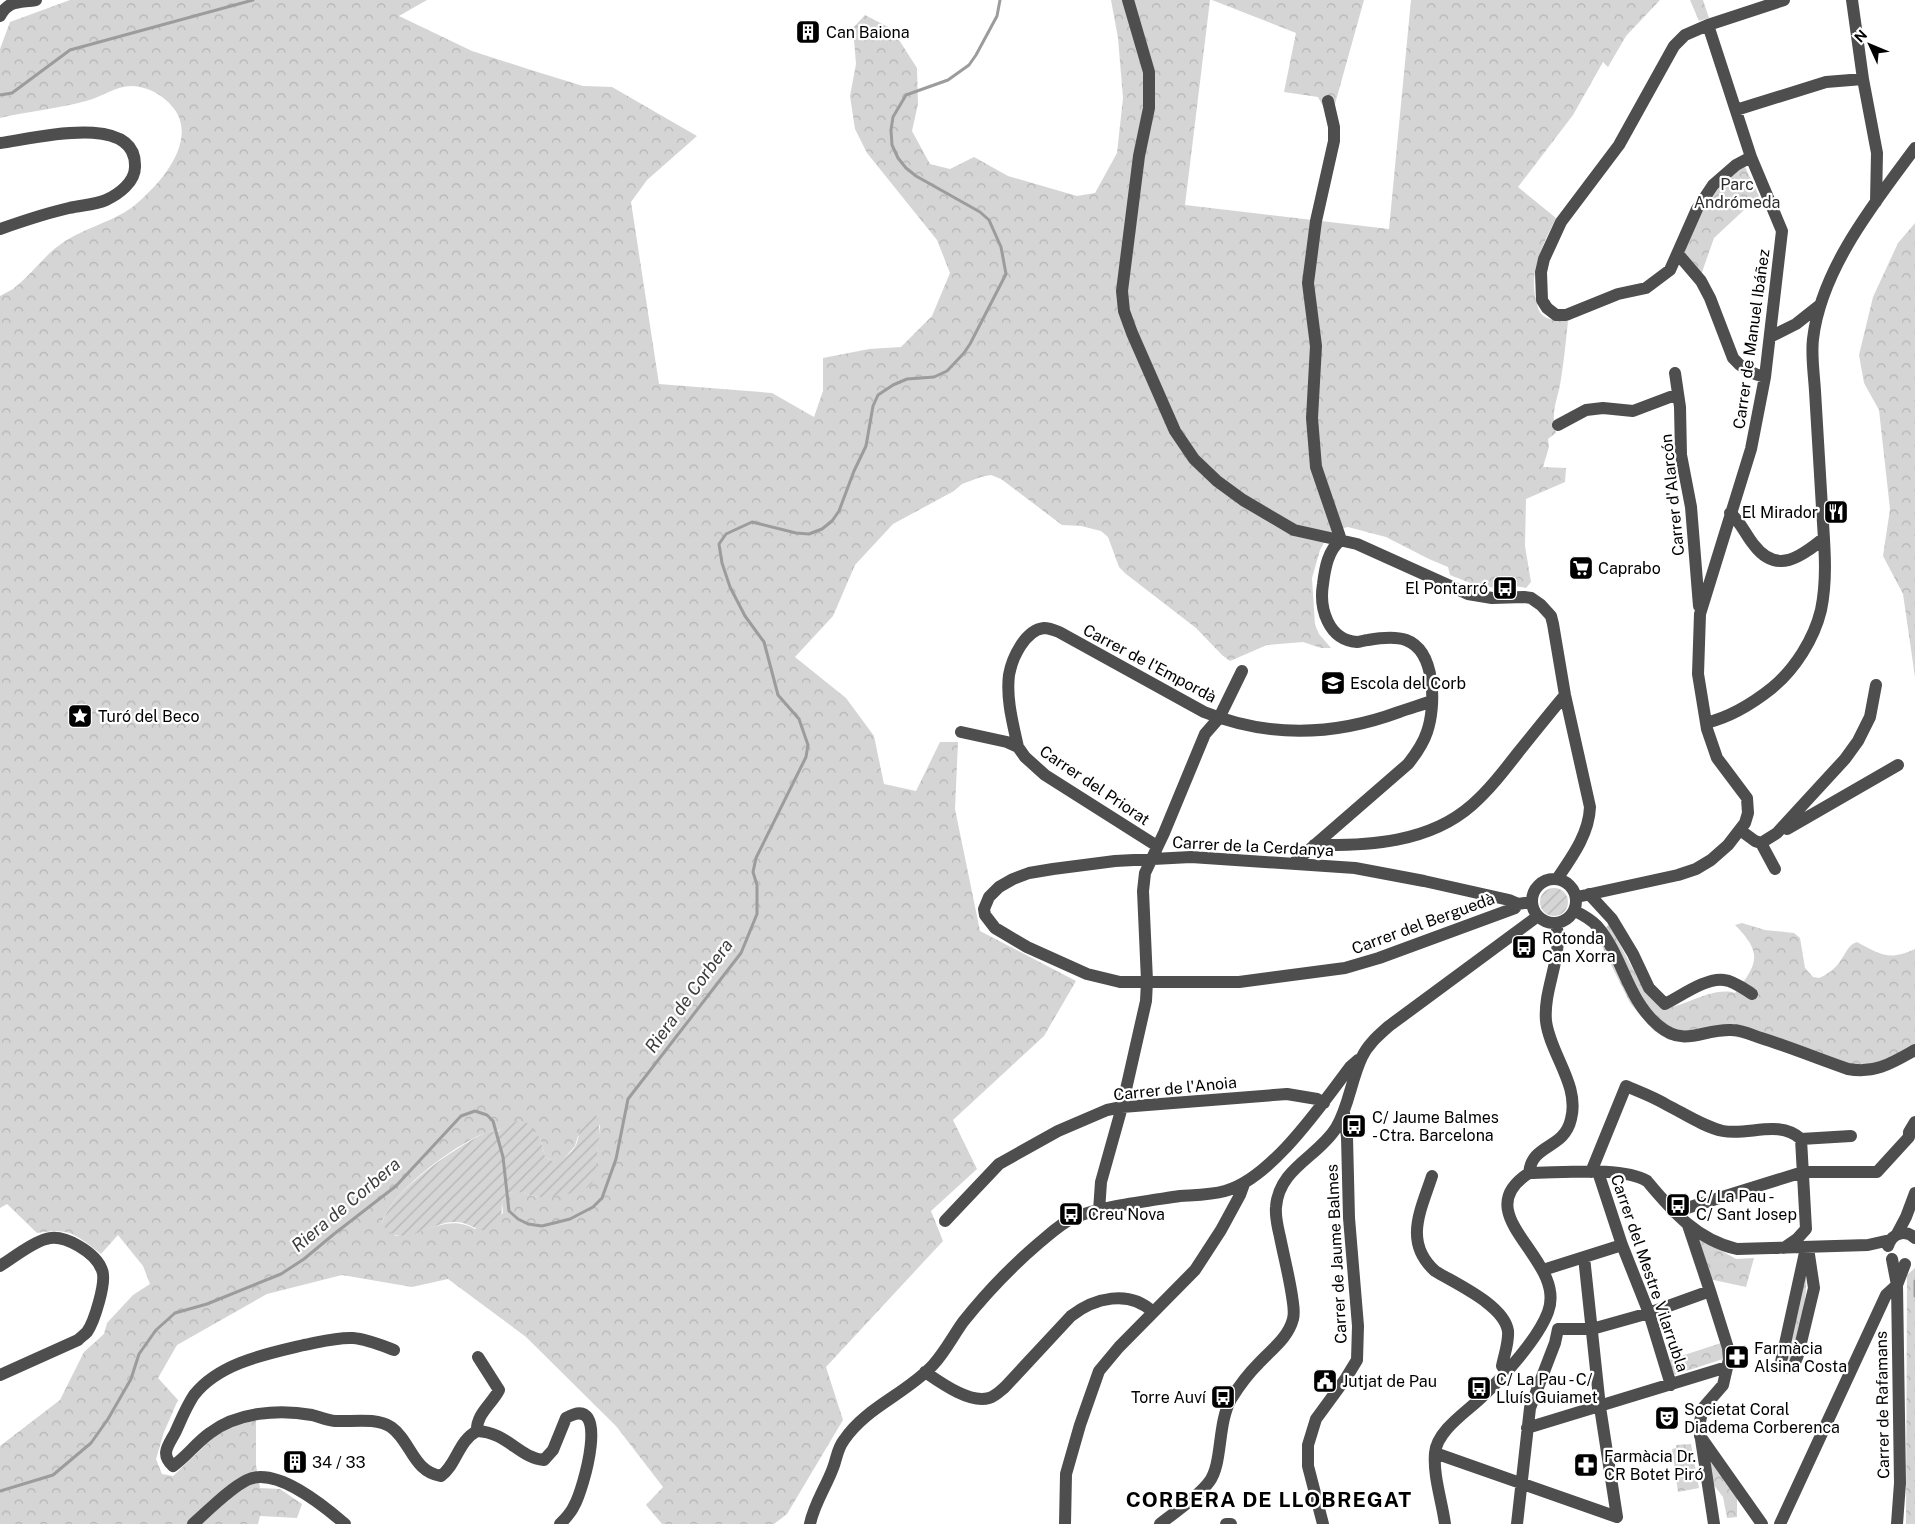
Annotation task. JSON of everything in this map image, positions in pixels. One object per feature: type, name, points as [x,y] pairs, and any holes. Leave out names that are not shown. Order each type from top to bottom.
[{"type":"street","points":[[0,16],[5,6],[10,3],[36,0]]},
{"type":"street","points":[[1128,0],[1149,72],[1150,84],[1149,108],[1139,156],[1122,290],[1124,311],[1175,431],[1194,459],[1217,481],[1243,500],[1294,530],[1357,544],[1468,594],[1492,598],[1524,597],[1535,600],[1546,610],[1554,624],[1565,695],[1590,807],[1588,822],[1582,838],[1557,879]]},
{"type":"street","points":[[1751,157],[1736,165],[1713,185],[1698,209],[1670,270],[1646,288],[1618,294],[1566,315],[1556,315],[1547,308],[1542,300],[1541,272],[1544,259],[1560,222],[1619,144],[1674,46],[1685,35],[1708,25],[1784,0]]},
{"type":"street","points":[[1852,0],[1863,79],[1877,152],[1876,202]]},
{"type":"street","name":"Carrer de Manuel Ibáñez","points":[[1708,25],[1751,157],[1782,231],[1765,377],[1751,449],[1700,614],[1698,674],[1706,723],[1709,738],[1717,758],[1747,798],[1747,817],[1740,830]]},
{"type":"street","points":[[1736,110],[1826,82],[1863,79]]},
{"type":"street","points":[[1328,102],[1334,127],[1334,141],[1316,221],[1308,283],[1316,346],[1312,418],[1316,467],[1341,540]]},
{"type":"street","points":[[0,144],[61,133],[102,134],[131,146],[136,158],[135,172],[129,183],[118,193],[106,200],[69,208],[0,229]]},
{"type":"street","points":[[1706,723],[1726,716],[1761,697],[1785,677],[1796,662],[1816,625],[1824,582],[1824,538],[1812,340],[1820,305],[1841,257],[1876,202],[1915,148]]},
{"type":"street","points":[[1678,254],[1701,281],[1710,298],[1733,358],[1752,374],[1765,377]]},
{"type":"street","points":[[1770,337],[1796,324],[1820,305]]},
{"type":"street","points":[[1796,324],[1808,330],[1812,340]]},
{"type":"street","name":"Carrer d'Alarcón","points":[[1675,372],[1681,455],[1691,507],[1700,614]]},
{"type":"street","points":[[1558,425],[1586,410],[1603,408],[1633,411],[1678,394]]},
{"type":"street","points":[[1730,513],[1739,522],[1754,546],[1770,560],[1781,562],[1796,558],[1824,538]]},
{"type":"street","points":[[1294,863],[1408,764],[1427,732],[1430,720],[1432,700],[1429,669],[1422,652],[1415,644],[1396,638],[1357,642],[1343,638],[1332,630],[1327,622],[1324,615],[1322,586],[1331,551],[1334,545],[1341,540]]},
{"type":"street","name":"Carrer de l'Empordà","points":[[1018,747],[1010,706],[1010,674],[1022,642],[1038,630],[1046,628],[1059,632],[1182,700],[1219,718],[1265,729],[1296,732],[1316,731],[1377,719],[1432,700]]},
{"type":"street","points":[[1099,1210],[1101,1182],[1122,1107],[1146,1001],[1147,981],[1143,891],[1145,873],[1164,833],[1205,734],[1219,718],[1242,671]]},
{"type":"street","points":[[1761,843],[1781,829],[1846,759],[1870,717],[1876,684]]},
{"type":"street","points":[[1314,845],[1361,845],[1386,842],[1417,835],[1449,822],[1471,806],[1487,791],[1565,695]]},
{"type":"street","name":"Carrer del Priorat","points":[[961,732],[1007,742],[1018,747],[1029,762],[1045,775],[1157,846]]},
{"type":"street","points":[[1781,829],[1787,829],[1898,765]]},
{"type":"street","points":[[1752,994],[1737,984],[1724,980],[1709,980],[1665,1004],[1649,988],[1612,919],[1583,896],[1569,885],[1557,879],[1545,881],[1535,890],[1532,902],[1538,916],[1550,923],[1568,920],[1583,896],[1678,875],[1696,869],[1716,855],[1740,830],[1761,843],[1775,870]]},
{"type":"street","name":"Carrer de la Cerdanya","points":[[984,909],[989,897],[999,887],[1012,879],[1029,873],[1151,858],[1191,856],[1355,868],[1424,881],[1512,904],[1532,902]]},
{"type":"street","name":"Carrer del Berguedà","points":[[984,909],[985,915],[995,928],[1051,958],[1087,974],[1120,982],[1239,982],[1345,968],[1379,958],[1512,904]]},
{"type":"street","points":[[1575,911],[1597,925],[1609,942],[1635,998],[1649,1018],[1660,1028],[1671,1034],[1680,1037],[1731,1030],[1770,1041],[1858,1071],[1880,1068],[1915,1050]]},
{"type":"street","points":[[810,1524],[834,1467],[837,1452],[843,1441],[857,1424],[876,1408],[916,1382],[944,1352],[968,1316],[1013,1266],[1064,1223],[1099,1210],[1179,1197],[1225,1192],[1244,1184],[1285,1148],[1324,1102],[1350,1067],[1389,1026],[1538,916]]},
{"type":"street","points":[[1529,1174],[1530,1165],[1536,1155],[1554,1144],[1565,1134],[1569,1128],[1573,1111],[1572,1092],[1555,1051],[1547,1022],[1547,1003],[1558,941],[1556,923]]},
{"type":"street","points":[[1160,1524],[1208,1484],[1216,1465],[1222,1427],[1231,1400],[1249,1374],[1283,1339],[1290,1328],[1294,1311],[1275,1208],[1282,1184],[1290,1172],[1329,1137],[1344,1113],[1362,1056]]},
{"type":"street","points":[[1594,1172],[1626,1086],[1647,1094],[1687,1116],[1723,1131],[1783,1129],[1801,1139],[1851,1136]]},
{"type":"street","name":"Carrer de l'Anoia","points":[[946,1221],[999,1164],[1058,1131],[1108,1110],[1122,1107],[1287,1094],[1324,1102]]},
{"type":"street","name":"Carrer de Jaume Balmes","points":[[1323,1524],[1308,1466],[1308,1445],[1316,1418],[1357,1360],[1358,1326],[1349,1218],[1347,1137],[1344,1113]]},
{"type":"street","points":[[1674,1212],[1803,1172],[1877,1172],[1909,1137],[1909,1132],[1915,1122]]},
{"type":"street","name":"Carrer de Jaume Balmes","points":[[1329,1137],[1337,1138],[1346,1146]]},
{"type":"street","points":[[1784,1248],[1797,1240],[1806,1229],[1801,1139]]},
{"type":"street","points":[[1445,1524],[1435,1465],[1435,1453],[1441,1435],[1483,1396],[1506,1371],[1542,1324],[1550,1302],[1543,1270],[1512,1224],[1507,1210],[1509,1193],[1518,1182],[1529,1174],[1594,1172],[1640,1176],[1647,1181],[1688,1225],[1729,1247],[1737,1249],[1868,1245],[1904,1233],[1913,1237]]},
{"type":"street","name":"Carrer del Mestre Vilarrubla","points":[[1594,1172],[1649,1312],[1671,1385]]},
{"type":"street","points":[[1432,1176],[1417,1222],[1416,1241],[1419,1249],[1428,1265],[1434,1271],[1486,1302],[1501,1315],[1508,1331],[1502,1366],[1506,1371]]},
{"type":"street","points":[[1065,1524],[1066,1474],[1080,1425],[1099,1371],[1119,1347],[1195,1270],[1240,1195],[1244,1184]]},
{"type":"street","points":[[1893,1237],[1906,1217],[1915,1193]]},
{"type":"street","points":[[1906,1217],[1913,1237]]},
{"type":"street","points":[[1688,1225],[1728,1348],[1727,1367],[1723,1385],[1703,1408],[1698,1434],[1714,1524]]},
{"type":"street","name":"Carrer de Rafamans","points":[[1893,1237],[1888,1247],[1897,1285],[1900,1483],[1897,1524]]},
{"type":"street","points":[[0,1266],[46,1239],[64,1238],[87,1252],[99,1263],[103,1271],[99,1300],[86,1333],[78,1340],[0,1374]]},
{"type":"street","points":[[1543,1270],[1622,1245]]},
{"type":"street","points":[[1868,1245],[1898,1263],[1911,1261]]},
{"type":"street","points":[[1807,1248],[1814,1288],[1798,1355],[1794,1365],[1788,1368],[1784,1367],[1781,1362],[1807,1248]]},
{"type":"street","points":[[1435,1453],[1616,1517],[1600,1407],[1584,1258]]},
{"type":"street","name":"Carrer de Rafamans","points":[[1897,1285],[1911,1261]]},
{"type":"street","points":[[1780,1524],[1886,1295],[1897,1285]]},
{"type":"street","points":[[1557,1331],[1592,1329],[1710,1291]]},
{"type":"street","points":[[926,1372],[940,1382],[974,1398],[989,1398],[996,1395],[1071,1316],[1084,1307],[1109,1299],[1132,1298],[1153,1312]]},
{"type":"street","points":[[1517,1524],[1530,1408],[1555,1343],[1557,1331],[1551,1321],[1542,1324]]},
{"type":"street","points":[[394,1350],[367,1340],[353,1338],[324,1341],[250,1359],[228,1369],[212,1379],[195,1394],[165,1451],[167,1461],[173,1466],[209,1433],[226,1423],[245,1417],[286,1412],[312,1415],[331,1420],[363,1421],[390,1426],[399,1434],[418,1463],[425,1470],[432,1475],[441,1476],[448,1471],[463,1442],[477,1431],[493,1432],[532,1457],[544,1460],[553,1450],[566,1418],[578,1413],[584,1415],[589,1420],[592,1429],[589,1462],[574,1506],[560,1524]]},
{"type":"street","points":[[477,1431],[476,1424],[499,1390],[478,1357]]},
{"type":"street","points":[[1528,1428],[1727,1367]]},
{"type":"street","points":[[1698,1434],[1762,1524]]},
{"type":"street","points":[[193,1524],[247,1480],[264,1477],[274,1478],[294,1487],[345,1524]]},
{"type":"street","points":[[1226,1524],[1231,1524]]},
{"type":"green space","points":[[70,0],[427,0],[399,16],[472,51],[583,86],[612,87],[697,136],[647,180],[631,202],[659,384],[772,393],[814,417],[823,391],[823,358],[869,349],[901,347],[932,316],[950,273],[937,240],[867,153],[855,129],[850,96],[856,64],[853,28],[865,15],[892,29],[917,68],[918,104],[912,131],[930,164],[950,169],[974,157],[1008,176],[1077,196],[1095,193],[1117,153],[1123,98],[1118,38],[1111,0],[1210,0],[1185,205],[1389,229],[1411,0],[1660,0],[1626,36],[1608,67],[1603,62],[1573,115],[1518,187],[1556,218],[1546,238],[1535,270],[1534,293],[1539,310],[1543,316],[1568,321],[1561,379],[1554,412],[1556,433],[1548,439],[1549,447],[1543,467],[1566,468],[1565,482],[1526,499],[1525,546],[1531,582],[1526,588],[1517,586],[1489,587],[1474,584],[1450,575],[1448,567],[1386,537],[1348,527],[1339,529],[1325,541],[1320,550],[1312,578],[1315,625],[1319,634],[1331,648],[1321,648],[1303,642],[1267,645],[1230,661],[1196,628],[1119,567],[1108,537],[1101,531],[1081,526],[1062,525],[1001,479],[991,475],[962,484],[954,491],[893,524],[855,565],[833,616],[795,657],[846,698],[874,736],[884,784],[916,791],[940,742],[958,742],[955,809],[980,931],[1076,981],[1044,1036],[953,1120],[977,1169],[931,1211],[943,1241],[826,1367],[843,1420],[787,1514],[774,1524],[662,1524],[646,1505],[663,1487],[616,1426],[526,1337],[448,1279],[412,1287],[342,1275],[267,1294],[177,1345],[158,1378],[178,1400],[164,1432],[156,1459],[162,1474],[173,1476],[215,1436],[231,1427],[256,1420],[256,1465],[260,1488],[280,1489],[302,1504],[297,1518],[260,1516],[258,1524],[0,1524],[0,1446],[60,1400],[84,1352],[104,1334],[107,1323],[133,1295],[150,1284],[143,1266],[118,1235],[101,1254],[72,1234],[57,1231],[37,1233],[7,1204],[0,1208],[0,296],[13,289],[61,244],[79,233],[127,211],[146,195],[167,171],[175,157],[181,142],[182,128],[177,114],[167,101],[151,90],[132,86],[126,86],[75,104],[0,118],[0,49],[10,22]],"holes":[[[516,1121],[540,1138],[545,1156],[552,1161],[562,1161],[575,1146],[578,1136],[600,1125],[596,1164],[537,1197],[517,1191],[508,1193],[502,1202],[503,1213],[475,1229],[455,1223],[396,1236],[382,1223],[388,1210],[411,1184],[441,1159],[472,1139],[487,1132],[502,1129]]]},
{"type":"green space","points":[[1212,0],[1364,0],[1335,104],[1325,110],[1318,97],[1284,92],[1296,33]]},
{"type":"green space","points":[[1690,0],[1703,0],[1709,18],[1699,21]]},
{"type":"green space","name":"Parc Andrómeda","points":[[1745,167],[1759,196],[1714,238],[1701,275],[1683,253],[1700,216],[1714,193],[1733,174]]},
{"type":"green space","points":[[1915,223],[1915,677],[1903,594],[1883,556],[1890,509],[1879,410],[1864,383],[1859,355],[1873,297],[1898,243]]},
{"type":"green space","points":[[1554,888],[1564,892],[1568,902],[1564,912],[1554,916],[1544,912],[1540,902],[1544,892]]},
{"type":"green space","points":[[1742,923],[1765,930],[1794,933],[1800,938],[1805,968],[1813,977],[1819,978],[1834,968],[1849,947],[1857,942],[1885,955],[1898,955],[1915,949],[1915,1055],[1856,1075],[1757,1041],[1730,1036],[1677,1041],[1667,1039],[1653,1030],[1630,1003],[1598,938],[1609,924],[1645,992],[1667,1008],[1719,992],[1735,993],[1749,974],[1754,959],[1750,943],[1735,925]]},
{"type":"green space","points":[[596,1115],[599,1141],[595,1174],[589,1187],[558,1196],[538,1197],[520,1192],[508,1193],[502,1202],[501,1222],[489,1230],[478,1229],[455,1222],[446,1223],[406,1236],[389,1232],[382,1223],[397,1198],[422,1174],[451,1153],[486,1132],[498,1131],[516,1121],[526,1122],[540,1138],[545,1156],[552,1161],[562,1161],[576,1145],[582,1123],[589,1117]]},
{"type":"green space","points":[[1701,1239],[1736,1259],[1754,1258],[1746,1287],[1709,1279],[1697,1242]]},
{"type":"green space","points":[[1915,1268],[1915,1524],[1906,1524],[1907,1275]]},
{"type":"green space","points":[[1806,1273],[1806,1295],[1800,1328],[1790,1359],[1785,1360]]},
{"type":"green space","points":[[1721,1343],[1726,1358],[1674,1375],[1669,1360]]},
{"type":"green space","points":[[1691,1444],[1699,1488],[1678,1492],[1672,1449],[1676,1448],[1676,1445]]},
{"type":"green space","points":[[1709,1457],[1737,1497],[1737,1517],[1727,1518],[1723,1497],[1713,1484]]},
{"type":"waterway","points":[[0,95],[12,93],[70,50],[253,0]]},
{"type":"waterway","name":"Riera de Corbera","points":[[0,1491],[53,1475],[91,1443],[108,1419],[131,1379],[139,1354],[156,1330],[175,1313],[207,1304],[281,1274],[304,1259],[396,1186],[461,1116],[475,1111],[487,1115],[493,1121],[503,1157],[509,1211],[518,1219],[528,1224],[542,1226],[570,1219],[593,1207],[602,1198],[616,1159],[628,1099],[741,953],[757,914],[757,885],[753,872],[756,858],[806,757],[808,745],[799,719],[778,695],[764,642],[745,616],[730,587],[722,563],[719,544],[726,534],[752,522],[796,533],[809,534],[822,529],[832,521],[839,511],[866,446],[873,406],[878,395],[893,385],[907,379],[934,377],[947,371],[970,344],[1006,274],[1001,247],[989,220],[980,212],[916,176],[906,168],[898,158],[892,145],[891,130],[893,117],[906,95],[948,80],[969,65],[997,16],[1000,0]]},
{"type":"waterway","points":[[1915,1281],[1915,1296]]},
{"type":"place","name":"Can Baiona","points":[[808,32]]},
{"type":"place","name":"El Mirador","points":[[1836,512]]},
{"type":"place","name":"Caprabo","points":[[1581,568]]},
{"type":"place","name":"El Pontarró","points":[[1505,588]]},
{"type":"place","name":"Escola del Corb","points":[[1333,683]]},
{"type":"place","name":"Turó del Beco","points":[[80,716]]},
{"type":"place","name":"Rotonda Can Xorra","points":[[1524,947]]},
{"type":"place","name":"C/ Jaume Balmes - Ctra. Barcelona","points":[[1354,1126]]},
{"type":"place","name":"C/ La Pau - C/ Sant Josep","points":[[1678,1205]]},
{"type":"place","name":"Creu Nova","points":[[1071,1214]]},
{"type":"place","name":"Farmàcia Alsina Costa","points":[[1737,1357]]},
{"type":"place","name":"Jutjat de Pau","points":[[1325,1381]]},
{"type":"place","name":"C/ La Pau - C/ Lluís Guiamet","points":[[1479,1388]]},
{"type":"place","name":"Torre Auví","points":[[1223,1397]]},
{"type":"place","name":"Societat Coral Diadema Corberenca","points":[[1667,1418]]},
{"type":"place","name":"34 / 33","points":[[295,1462]]},
{"type":"place","name":"Farmàcia Dr. CR Botet Piró","points":[[1586,1465]]},
{"type":"district","name":"CORBERA DE LLOBREGAT","points":[[1269,1500]]}]
